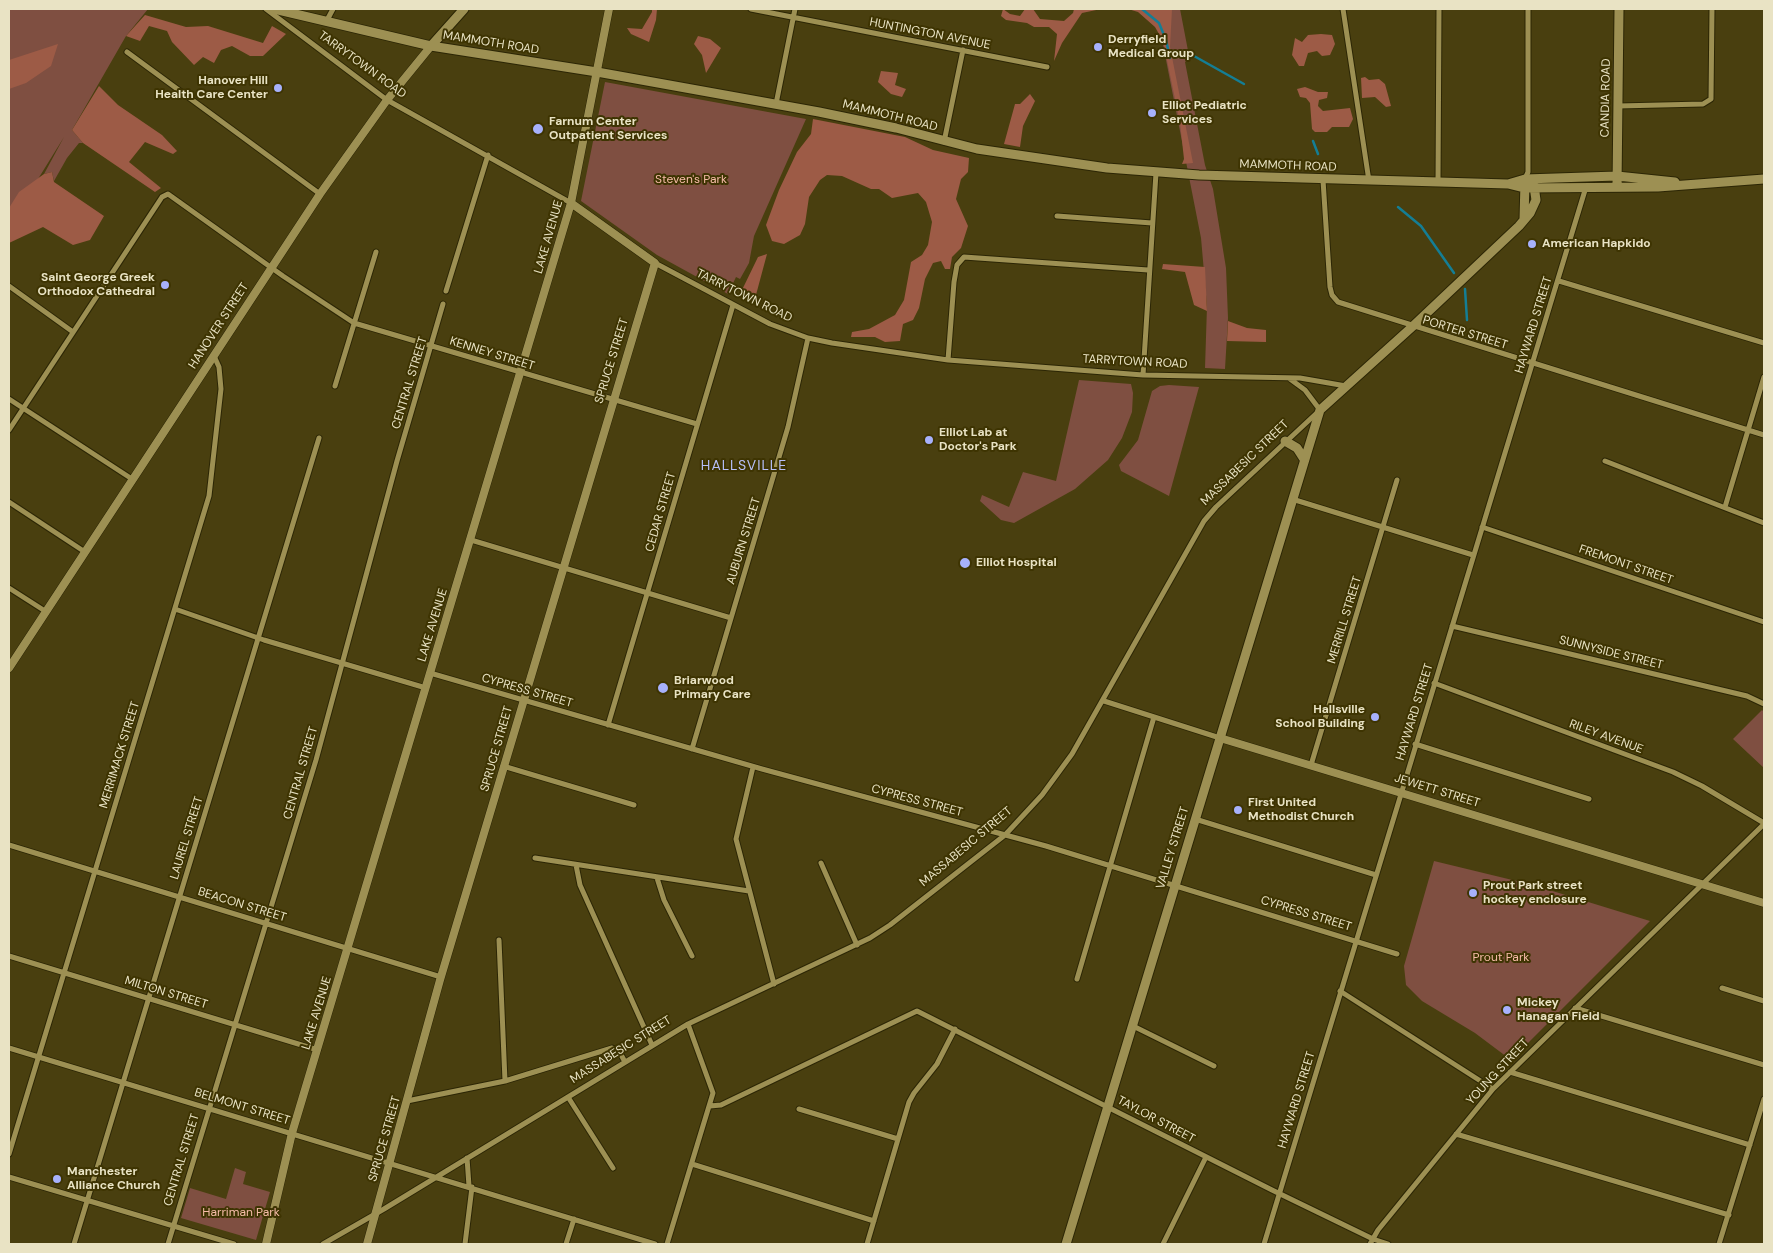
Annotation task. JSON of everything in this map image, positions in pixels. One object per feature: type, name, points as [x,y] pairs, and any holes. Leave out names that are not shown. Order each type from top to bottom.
[{"type":"main road","name":"MAMMOTH ROAD","points":[[274,9],[431,46],[597,72],[776,104],[871,122],[944,142],[1061,162],[1156,173],[1323,180],[1508,184],[1617,176],[1683,184]]},
{"type":"main road","name":"HANOVER STREET","points":[[431,46],[464,9]]},
{"type":"main road","name":"CANDIA ROAD","points":[[1617,187],[1619,9]]},
{"type":"main road","name":"MAMMOTH ROAD","points":[[1529,181],[1586,187],[1658,187],[1764,179]]},
{"type":"main road","name":"MASSABESIC STREET","points":[[1320,410],[1513,232],[1524,219],[1529,181]]},
{"type":"main road","name":"VALLEY STREET","points":[[1066,1244],[1291,499],[1320,410]]},
{"type":"main road","points":[[1285,441],[1297,448],[1304,459]]},
{"type":"street","name":"TARRYTOWN ROAD","points":[[266,9],[387,100],[571,203],[655,263],[770,324],[808,338],[908,356],[948,360],[1143,375],[1300,378],[1346,386]]},
{"type":"street","points":[[326,22],[333,9]]},
{"type":"street","name":"LAKE AVENUE","points":[[266,1244],[292,1133],[571,203],[609,9]]},
{"type":"street","name":"HUNTINGTON AVENUE","points":[[751,9],[1047,67]]},
{"type":"street","points":[[776,104],[795,9]]},
{"type":"street","points":[[1343,9],[1370,181]]},
{"type":"street","points":[[1438,183],[1439,9]]},
{"type":"street","points":[[1528,9],[1529,181]]},
{"type":"street","points":[[1618,106],[1703,104],[1711,99],[1712,9]]},
{"type":"street","name":"HANOVER STREET","points":[[9,668],[320,194],[387,100],[431,46]]},
{"type":"street","points":[[944,142],[963,50]]},
{"type":"street","points":[[126,52],[320,194]]},
{"type":"street","points":[[446,291],[488,155]]},
{"type":"street","points":[[1143,375],[1148,270],[1156,173]]},
{"type":"street","name":"PORTER STREET","points":[[1323,180],[1332,296],[1338,302],[1412,327],[1764,435]]},
{"type":"street","name":"HAYWARD STREET","points":[[1264,1244],[1415,744],[1559,281],[1586,187]]},
{"type":"street","name":"KENNEY STREET","points":[[73,332],[162,197],[168,194],[271,268],[354,323],[697,424]]},
{"type":"street","points":[[1057,216],[1152,223]]},
{"type":"street","points":[[335,386],[376,252]]},
{"type":"street","points":[[948,360],[954,282],[960,260],[968,256],[1148,270]]},
{"type":"street","name":"SPRUCE STREET","points":[[367,1244],[441,976],[612,400],[655,263]]},
{"type":"street","points":[[1559,281],[1764,343]]},
{"type":"street","points":[[9,286],[73,332],[9,430]]},
{"type":"street","name":"CENTRAL STREET","points":[[168,1244],[208,1108],[267,923],[316,760],[396,462],[443,304]]},
{"type":"street","name":"CEDAR STREET","points":[[608,725],[733,305]]},
{"type":"street","name":"AUBURN STREET","points":[[692,749],[788,427],[808,338]]},
{"type":"street","name":"MERRIMACK STREET","points":[[9,1154],[211,486],[221,390],[219,367],[214,356]]},
{"type":"street","points":[[1725,508],[1764,377]]},
{"type":"street","points":[[1290,379],[1305,390],[1320,410]]},
{"type":"street","points":[[9,399],[132,479]]},
{"type":"street","name":"MASSABESIC STREET","points":[[323,1244],[688,1024],[857,945],[890,925],[1005,835],[1030,809],[1062,770],[1104,701],[1204,521],[1285,441],[1320,410]]},
{"type":"street","name":"LAUREL STREET","points":[[74,1244],[319,438]]},
{"type":"street","points":[[1605,461],[1764,522]]},
{"type":"street","name":"MERRILL STREET","points":[[1311,765],[1397,480]]},
{"type":"street","points":[[1291,499],[1473,555]]},
{"type":"street","points":[[9,502],[85,552]]},
{"type":"street","name":"FREMONT STREET","points":[[1482,527],[1764,622]]},
{"type":"street","points":[[471,540],[731,618]]},
{"type":"street","points":[[9,588],[45,611]]},
{"type":"street","points":[[175,610],[426,688]]},
{"type":"street","name":"SUNNYSIDE STREET","points":[[1452,626],[1747,696],[1764,704]]},
{"type":"street","name":"CYPRESS STREET","points":[[430,673],[692,749],[1175,884],[1397,954]]},
{"type":"street","name":"RILEY AVENUE","points":[[1434,683],[1673,772],[1702,786],[1764,824]]},
{"type":"street","name":"JEWETT STREET","points":[[1104,701],[1764,903]]},
{"type":"street","points":[[1077,979],[1112,866],[1114,851],[1154,717]]},
{"type":"street","points":[[1415,744],[1589,799]]},
{"type":"street","points":[[503,766],[634,806]]},
{"type":"street","points":[[753,766],[736,833],[749,891],[774,984]]},
{"type":"street","points":[[1195,819],[1376,875]]},
{"type":"street","name":"YOUNG STREET","points":[[1371,1242],[1493,1089],[1764,824]]},
{"type":"street","name":"BEACON STREET","points":[[9,844],[441,976]]},
{"type":"street","points":[[535,858],[749,891]]},
{"type":"street","points":[[821,863],[857,945]]},
{"type":"street","points":[[576,865],[580,886],[652,1045]]},
{"type":"street","points":[[657,878],[664,900],[692,956]]},
{"type":"street","points":[[499,940],[505,1081]]},
{"type":"street","name":"MILTON STREET","points":[[9,956],[318,1050]]},
{"type":"street","points":[[1722,988],[1764,1001]]},
{"type":"street","points":[[1340,991],[1493,1089]]},
{"type":"street","points":[[1575,1008],[1764,1065]]},
{"type":"street","name":"TAYLOR STREET","points":[[710,1106],[721,1105],[917,1011],[1108,1106],[1371,1242],[1388,1244]]},
{"type":"street","points":[[667,1244],[710,1106],[712,1087],[688,1024]]},
{"type":"street","points":[[1133,1026],[1214,1066]]},
{"type":"street","points":[[866,1244],[911,1097],[932,1072],[955,1029]]},
{"type":"street","name":"BELMONT STREET","points":[[9,1048],[655,1244]]},
{"type":"street","points":[[407,1101],[505,1081],[612,1048],[619,1050],[625,1062]]},
{"type":"street","points":[[1510,1072],[1750,1145]]},
{"type":"street","points":[[568,1097],[613,1168]]},
{"type":"street","points":[[1720,1244],[1764,1099]]},
{"type":"street","points":[[799,1109],[898,1139]]},
{"type":"street","points":[[1456,1134],[1729,1214]]},
{"type":"street","points":[[465,1244],[470,1187],[467,1158]]},
{"type":"street","points":[[1162,1244],[1206,1158]]},
{"type":"street","points":[[692,1164],[874,1221]]},
{"type":"street","points":[[9,1177],[234,1244]]},
{"type":"street","points":[[566,1244],[574,1219]]},
{"type":"green space","points":[[9,9],[148,9],[126,36],[72,130],[83,143],[79,143],[67,158],[54,181],[52,172],[44,174],[64,137],[9,226]]},
{"type":"green space","points":[[1156,9],[1180,9],[1190,61],[1185,62],[1205,165],[1213,189],[1226,268],[1228,318],[1225,369],[1205,368],[1207,306],[1201,238]]},
{"type":"green space","name":"Steven's Park","points":[[605,82],[806,119],[754,236],[749,263],[740,279],[736,277],[728,294],[657,255],[581,201]]},
{"type":"green space","points":[[1079,380],[1131,384],[1133,393],[1132,412],[1122,438],[1108,460],[1075,489],[1014,523],[1001,520],[980,501],[982,495],[1009,507],[1023,472],[1056,481]]},
{"type":"green space","points":[[1160,386],[1199,387],[1169,496],[1121,471],[1119,465],[1138,440],[1152,391]]},
{"type":"green space","points":[[1762,710],[1764,712],[1764,768],[1733,739]]},
{"type":"green space","name":"Prout Park","points":[[1434,861],[1533,885],[1650,921],[1511,1060],[1475,1033],[1422,1001],[1406,985],[1404,966]]},
{"type":"green space","name":"Harriman Park","points":[[235,1168],[246,1172],[243,1184],[270,1192],[256,1240],[181,1218],[190,1188],[226,1199]]},
{"type":"shaded area","points":[[652,9],[657,9],[656,20],[649,42],[631,34],[627,28],[642,29]]},
{"type":"shaded area","points":[[1003,9],[1010,14],[1020,16],[1025,9],[1033,9],[1040,19],[1064,21],[1073,13],[1074,9],[1101,9],[1082,13],[1062,43],[1054,61],[1057,34],[1049,27],[1034,27],[1027,23],[1006,20],[1001,16]]},
{"type":"shaded area","points":[[1128,9],[1172,9],[1170,47],[1193,163],[1182,164],[1184,159],[1180,123],[1163,41],[1155,27],[1138,12]]},
{"type":"shaded area","points":[[145,15],[186,27],[208,26],[263,43],[272,26],[286,34],[263,56],[250,56],[232,46],[221,50],[214,63],[203,57],[194,65],[172,42],[167,31],[149,26],[140,41],[126,36]]},
{"type":"shaded area","points":[[1308,35],[1332,35],[1335,44],[1330,55],[1322,56],[1317,51],[1308,53],[1304,66],[1299,66],[1292,55],[1295,38],[1302,42]]},
{"type":"shaded area","points":[[698,36],[710,39],[721,48],[706,73],[702,55],[694,44]]},
{"type":"shaded area","points":[[58,44],[51,66],[26,83],[9,89],[9,60]]},
{"type":"shaded area","points":[[881,71],[898,73],[895,85],[906,89],[902,97],[891,94],[878,82]]},
{"type":"shaded area","points":[[1365,77],[1369,80],[1379,79],[1385,84],[1391,106],[1386,107],[1375,97],[1362,98],[1361,78]]},
{"type":"shaded area","points":[[99,86],[118,105],[162,135],[177,151],[173,154],[145,142],[129,162],[161,188],[155,192],[83,143],[72,130]]},
{"type":"shaded area","points":[[1305,87],[1318,92],[1328,92],[1327,98],[1319,100],[1318,106],[1323,111],[1350,108],[1353,119],[1349,127],[1332,127],[1327,132],[1315,132],[1312,129],[1310,103],[1306,98],[1300,97],[1297,89]]},
{"type":"shaded area","points":[[1030,94],[1035,101],[1023,126],[1020,147],[1004,144],[1015,104],[1020,104]]},
{"type":"shaded area","points":[[813,119],[905,137],[933,150],[969,158],[968,172],[961,179],[956,199],[968,226],[961,248],[952,257],[950,269],[945,269],[941,261],[933,263],[925,279],[919,308],[913,320],[903,324],[900,341],[885,342],[875,337],[851,337],[852,332],[869,329],[895,315],[904,300],[911,262],[922,255],[928,245],[932,222],[926,202],[918,193],[892,198],[879,189],[871,189],[842,176],[827,175],[820,180],[809,197],[805,224],[800,235],[784,244],[772,241],[766,225],[779,190],[797,152],[811,134]]},
{"type":"shaded area","points":[[52,172],[54,182],[104,216],[90,240],[73,245],[43,227],[9,243],[9,208],[19,192],[44,174]]},
{"type":"shaded area","points":[[767,254],[753,306],[742,294],[742,290],[758,257]]},
{"type":"shaded area","points":[[1163,264],[1205,267],[1207,311],[1194,305],[1185,272],[1162,269]]},
{"type":"shaded area","points":[[1228,321],[1247,328],[1266,330],[1266,342],[1227,341]]},
{"type":"waterway","points":[[1142,9],[1159,23],[1166,40],[1170,58]]},
{"type":"waterway","points":[[1183,55],[1194,56],[1244,84]]},
{"type":"waterway","points":[[1313,141],[1318,154]]},
{"type":"waterway","points":[[1398,207],[1421,226],[1454,273]]},
{"type":"waterway","points":[[1465,289],[1467,320]]},
{"type":"place","name":"Derryfield Medical Group","points":[[1098,47]]},
{"type":"place","name":"Hanover Hill Health Care Center","points":[[278,88]]},
{"type":"place","name":"Elliot Pediatric Services","points":[[1152,113]]},
{"type":"place","name":"Farnum Center Outpatient Services","points":[[538,129]]},
{"type":"place","name":"American Hapkido","points":[[1532,244]]},
{"type":"place","name":"Saint George Greek Orthodox Cathedral","points":[[165,285]]},
{"type":"place","name":"Elliot Lab at Doctor's Park","points":[[929,440]]},
{"type":"place","name":"Elliot Hospital","points":[[965,563]]},
{"type":"place","name":"Briarwood Primary Care","points":[[663,688]]},
{"type":"place","name":"Hallsville School Building","points":[[1375,717]]},
{"type":"place","name":"First United Methodist Church","points":[[1238,810]]},
{"type":"place","name":"Prout Park street hockey enclosure","points":[[1473,893]]},
{"type":"place","name":"Mickey Hanagan Field","points":[[1507,1010]]},
{"type":"place","name":"Manchester Alliance Church","points":[[57,1179]]},
{"type":"district","name":"HALLSVILLE","points":[[744,466]]}]
